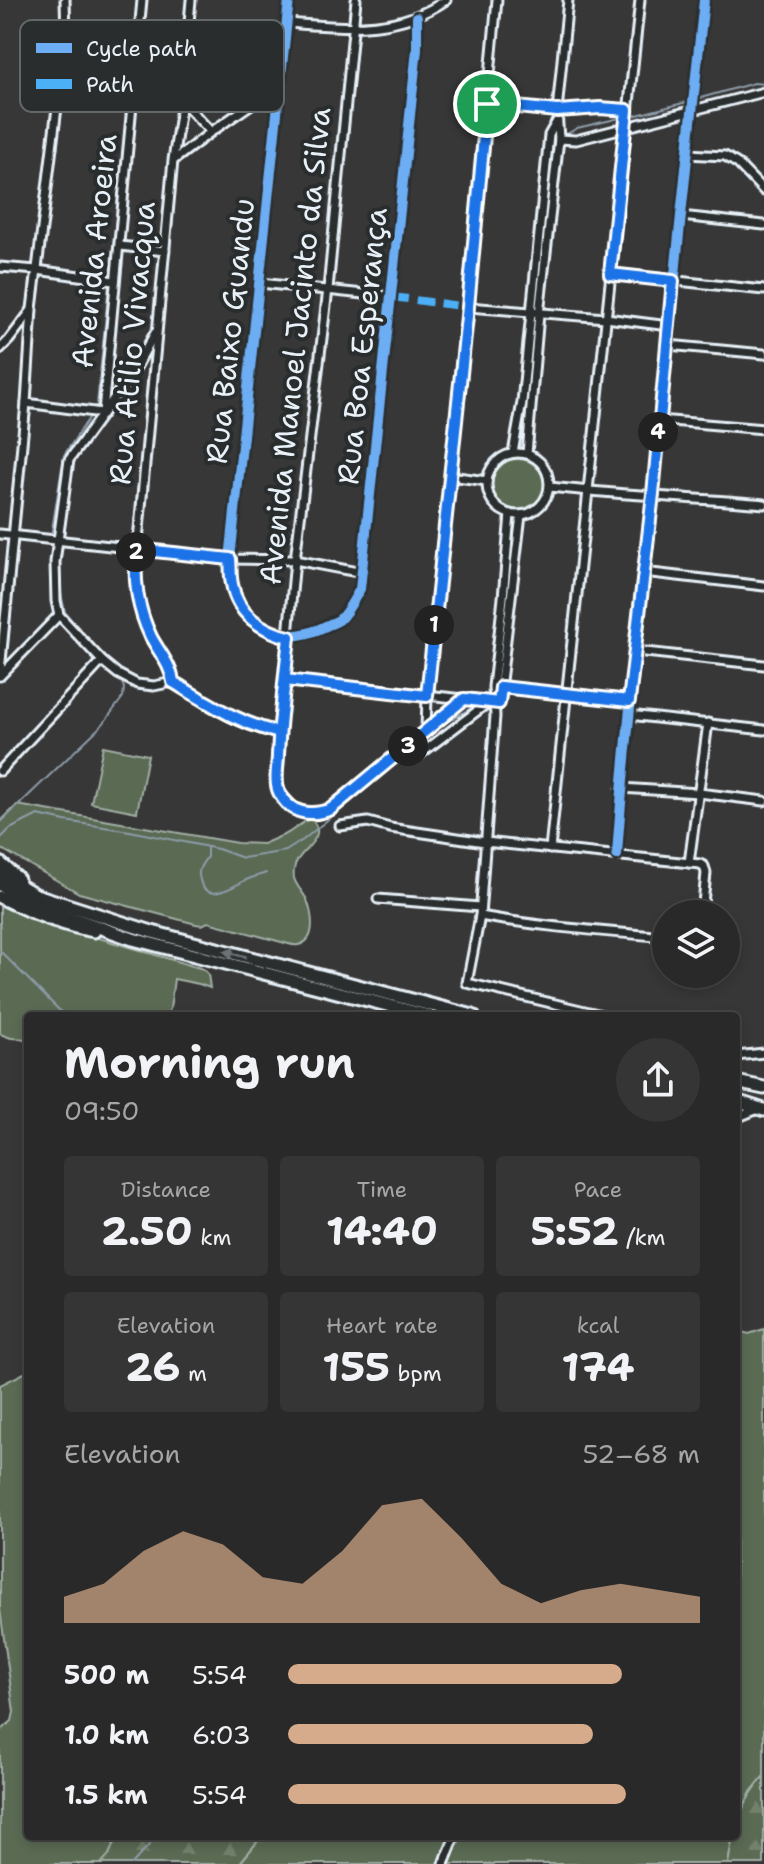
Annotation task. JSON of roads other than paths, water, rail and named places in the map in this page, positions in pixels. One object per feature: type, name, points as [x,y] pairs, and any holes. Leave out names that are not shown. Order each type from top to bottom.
[{"type":"main road","points":[[0,863],[36,895]]},
{"type":"main road","points":[[0,874],[36,895],[152,932],[458,1012]]},
{"type":"main road","points":[[0,885],[41,907],[133,939]]},
{"type":"main road","points":[[0,897],[32,913],[73,927],[133,939],[414,1012]]},
{"type":"main road","points":[[740,1083],[764,1085]]},
{"type":"main road","points":[[740,1102],[762,1109]]},
{"type":"street","points":[[65,0],[66,20]]},
{"type":"street","name":"Avenida Aroeira","points":[[140,20],[142,0]]},
{"type":"street","name":"Rua Atilio Vivacqua","points":[[189,20],[191,0]]},
{"type":"street","name":"Rua Baixo Guandu","points":[[284,46],[289,0]]},
{"type":"street","name":"Avenida Manoel Jacinto da Silva","points":[[356,0],[328,289],[295,560],[279,733],[279,792],[296,810],[308,814],[331,809],[426,731]]},
{"type":"street","points":[[287,23],[352,28],[402,21],[417,17],[446,0]]},
{"type":"street","points":[[426,731],[497,0]]},
{"type":"street","points":[[513,453],[520,422],[559,139],[557,111],[568,0]]},
{"type":"street","points":[[550,849],[640,0]]},
{"type":"street","points":[[617,855],[629,701],[704,0]]},
{"type":"street","name":"Rua Boa Esperança","points":[[289,637],[318,630],[339,620],[360,589],[417,49],[417,17]]},
{"type":"street","points":[[559,139],[576,140],[764,92]]},
{"type":"street","points":[[487,104],[557,111],[627,110]]},
{"type":"street","points":[[0,674],[32,309],[56,112]]},
{"type":"street","name":"Avenida Aroeira","points":[[102,412],[110,280],[120,246],[131,112]]},
{"type":"street","name":"Rua Atilio Vivacqua","points":[[173,682],[171,671],[141,612],[136,594],[136,549],[173,160],[180,112]]},
{"type":"street","points":[[192,112],[211,132]]},
{"type":"street","points":[[173,160],[240,112]]},
{"type":"street","name":"Rua Baixo Guandu","points":[[276,112],[230,559],[232,585],[240,606],[259,626],[289,637]]},
{"type":"street","points":[[527,454],[549,135],[557,121]]},
{"type":"street","points":[[687,154],[725,156],[738,164],[764,191]]},
{"type":"street","points":[[681,216],[764,225]]},
{"type":"street","points":[[120,246],[165,251]]},
{"type":"street","points":[[0,267],[110,280]]},
{"type":"street","points":[[610,274],[764,290]]},
{"type":"street","points":[[260,283],[392,297]]},
{"type":"street","points":[[468,307],[669,326]]},
{"type":"street","points":[[0,349],[32,309]]},
{"type":"street","points":[[157,327],[135,369],[69,460],[55,562],[59,615],[118,674],[137,684],[154,686],[173,682],[234,718],[279,733]]},
{"type":"street","points":[[668,345],[764,354]]},
{"type":"street","points":[[26,403],[102,412]]},
{"type":"street","points":[[659,420],[764,429]]},
{"type":"street","points":[[513,453],[527,454],[544,466],[549,476],[550,487],[546,499],[529,514],[501,511],[488,492],[487,481],[493,465],[513,453]]},
{"type":"street","points":[[450,476],[487,481]]},
{"type":"street","points":[[550,487],[764,504]]},
{"type":"street","points":[[497,687],[510,514]]},
{"type":"street","points":[[521,515],[494,702],[480,912],[467,983],[589,1012]]},
{"type":"street","points":[[0,534],[230,559],[295,560],[363,573]]},
{"type":"street","points":[[643,572],[764,586]]},
{"type":"street","points":[[0,674],[59,615]]},
{"type":"street","points":[[636,651],[764,665]]},
{"type":"street","points":[[2,658],[13,662]]},
{"type":"street","points":[[0,771],[102,661]]},
{"type":"street","points":[[285,680],[494,702]]},
{"type":"street","points":[[497,687],[629,701]]},
{"type":"street","points":[[426,731],[464,699]]},
{"type":"street","points":[[415,758],[494,702]]},
{"type":"street","points":[[629,715],[764,730]]},
{"type":"street","points":[[689,863],[708,723]]},
{"type":"street","points":[[621,788],[764,801]]},
{"type":"street","points":[[340,826],[368,822],[485,842],[700,864],[705,869],[703,900]]},
{"type":"street","points":[[378,899],[480,912],[522,924],[652,935]]},
{"type":"street","points":[[740,1056],[764,1053]]},
{"type":"street","points":[[740,1117],[762,1109]]},
{"type":"street","points":[[444,1864],[453,1840]]},
{"type":"waterway","points":[[136,20],[138,0]]},
{"type":"waterway","points":[[697,99],[754,83],[764,84]]},
{"type":"waterway","points":[[633,116],[687,102]]},
{"type":"waterway","points":[[110,277],[127,112]]},
{"type":"waterway","points":[[567,134],[577,128],[620,118]]},
{"type":"waterway","points":[[95,408],[109,284]]},
{"type":"waterway","points":[[51,536],[64,455],[91,415]]},
{"type":"waterway","points":[[51,542],[53,556]]},
{"type":"waterway","points":[[59,584],[65,612],[96,650]]},
{"type":"waterway","points":[[0,823],[103,724],[123,697],[121,680]]},
{"type":"waterway","points":[[0,839],[10,829],[38,815],[218,849],[243,858],[286,851],[446,722],[470,709]]},
{"type":"waterway","points":[[207,848],[207,857],[199,873],[207,891],[224,891],[266,873]]},
{"type":"waterway","points":[[0,951],[61,1012]]},
{"type":"waterway","points":[[132,1864],[153,1840]]}]
